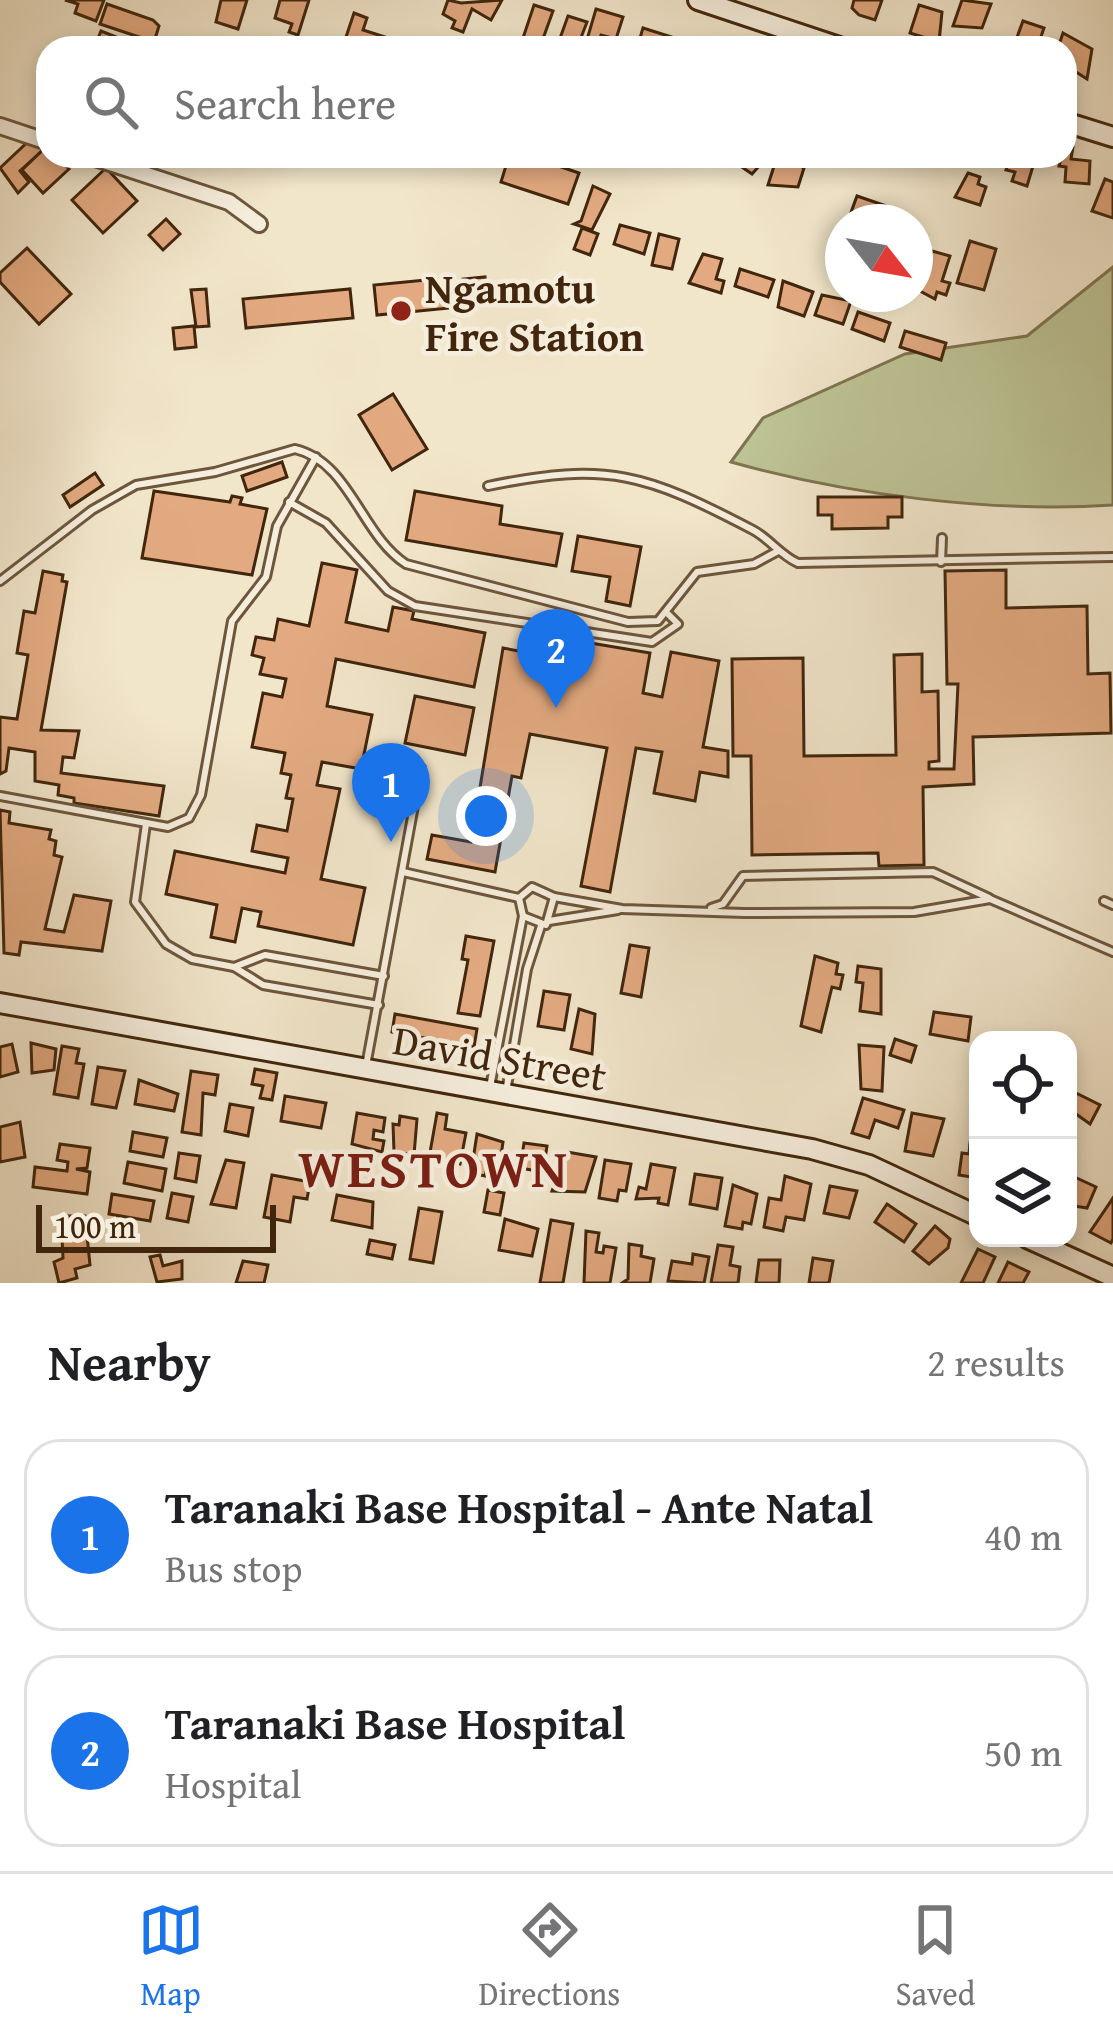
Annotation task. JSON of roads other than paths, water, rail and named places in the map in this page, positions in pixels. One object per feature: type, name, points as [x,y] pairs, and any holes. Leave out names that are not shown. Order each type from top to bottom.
[{"type":"street","points":[[698,0],[806,36]]},
{"type":"street","points":[[1077,126],[1113,137]]},
{"type":"street","points":[[0,127],[36,138]]},
{"type":"street","points":[[126,168],[229,202],[259,224]]},
{"type":"street","name":"David Street","points":[[0,1003],[842,1156],[969,1212]]},
{"type":"street","points":[[1047,1247],[1113,1277]]},
{"type":"lane","points":[[0,581],[92,510],[136,485],[215,472],[282,450],[316,457],[385,548],[406,564],[628,622],[647,624],[668,614],[697,572],[754,564],[778,551]]},
{"type":"lane","points":[[0,796],[168,827],[189,818],[201,795],[232,621],[266,577],[277,526],[316,457]]},
{"type":"lane","points":[[488,486],[544,475],[626,474],[759,533],[798,563],[1113,557]]},
{"type":"lane","points":[[289,502],[340,535],[388,591],[434,612],[652,642],[678,624],[668,614]]},
{"type":"lane","points":[[941,562],[942,538]]},
{"type":"lane","points":[[365,1070],[422,768]]},
{"type":"lane","points":[[146,824],[135,902],[148,927],[192,959],[234,967],[263,985],[379,1005]]},
{"type":"lane","points":[[403,872],[519,898]]},
{"type":"lane","points":[[708,909],[723,904],[743,876],[933,872],[1113,952]]},
{"type":"lane","points":[[519,898],[532,887],[554,897],[622,909],[914,912],[990,899]]},
{"type":"lane","points":[[497,1092],[527,969],[554,897]]},
{"type":"lane","points":[[497,1092],[524,916],[519,898]]},
{"type":"lane","points":[[1103,901],[1113,905]]},
{"type":"lane","points":[[524,916],[546,924],[622,909]]},
{"type":"lane","points":[[234,967],[265,955],[384,976]]},
{"type":"place","name":"Ngamotu Fire Station","points":[[401,311]]},
{"type":"place","name":"Taranaki Base Hospital","points":[[556,708]]},
{"type":"place","name":"Taranaki Base Hospital - Ante Natal","points":[[391,842]]},
{"type":"district","name":"WESTOWN","points":[[434,1167]]}]
